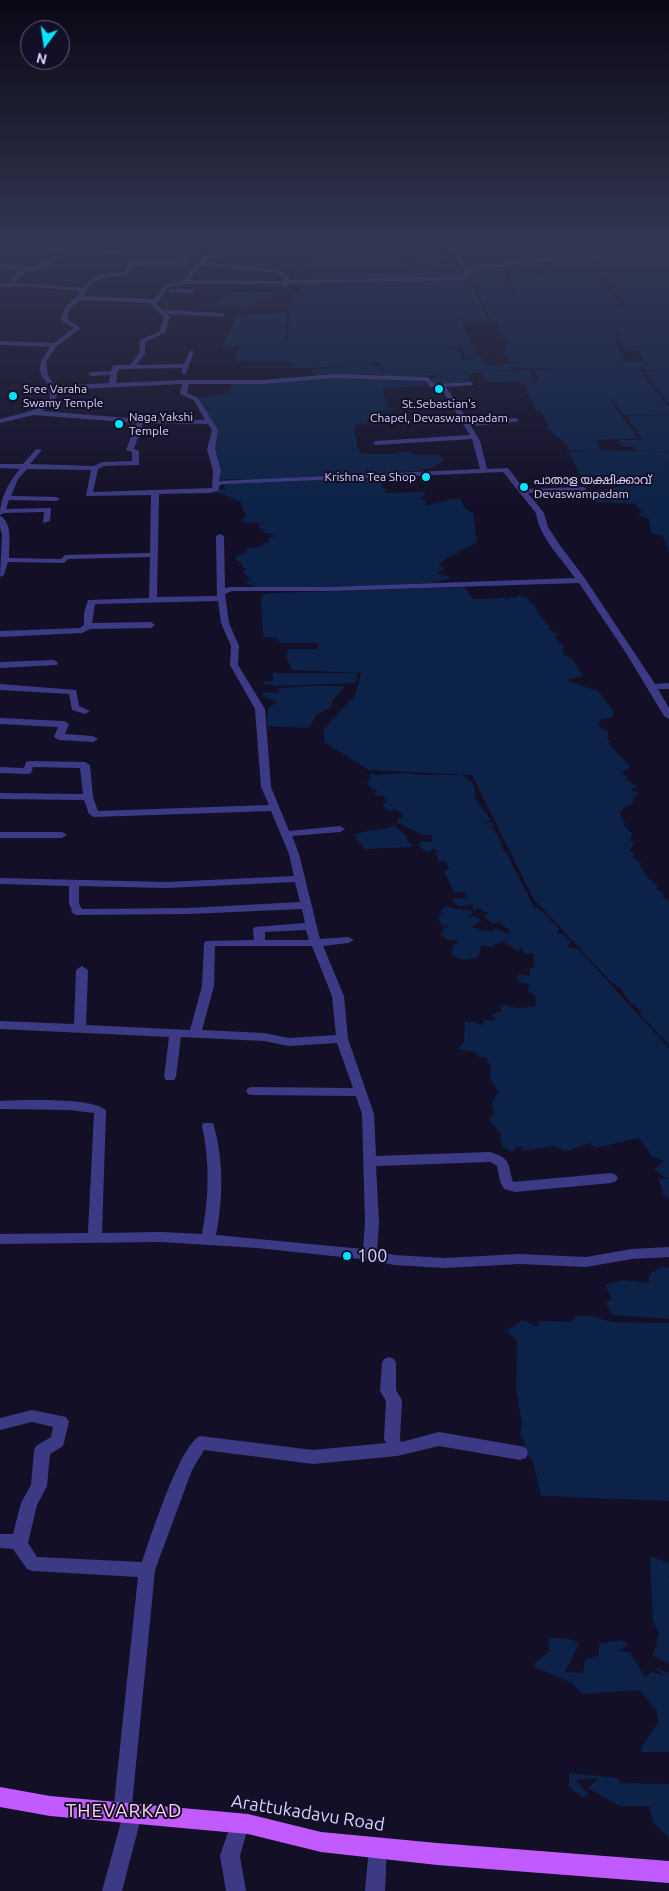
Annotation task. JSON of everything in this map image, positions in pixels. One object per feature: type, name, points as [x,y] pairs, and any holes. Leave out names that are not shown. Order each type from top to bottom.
[{"type":"main road","name":"Arattukadavu Road","points":[[0,1798],[50,1806],[240,1824],[321,1842],[669,1872]]},
{"type":"street","points":[[36,413],[50,402],[54,393],[54,388],[44,376],[43,362],[56,345],[67,336]]},
{"type":"street","points":[[132,366],[142,354],[142,341],[154,336]]},
{"type":"street","points":[[0,343],[56,345]]},
{"type":"street","points":[[95,468],[89,494],[209,491],[215,489],[217,471],[211,449],[215,430],[196,399],[184,394],[185,366],[192,352]]},
{"type":"street","points":[[112,386],[116,366],[185,366]]},
{"type":"street","points":[[91,374],[114,373]]},
{"type":"street","points":[[54,388],[185,382],[263,382],[334,376],[397,379],[421,377],[428,379],[432,386],[471,384]]},
{"type":"street","points":[[442,385],[475,437],[478,444],[477,454],[484,470]]},
{"type":"street","points":[[0,421],[36,413],[140,422],[210,422]]},
{"type":"street","points":[[468,424],[516,420]]},
{"type":"street","points":[[0,466],[95,468],[102,464],[136,463],[135,452],[130,450],[140,422]]},
{"type":"street","points":[[376,443],[475,437]]},
{"type":"street","points":[[38,450],[23,467],[5,498],[0,512],[48,510],[46,522]]},
{"type":"street","points":[[217,482],[505,470],[540,514],[541,522],[554,545],[582,580],[669,716]]},
{"type":"street","points":[[523,491],[583,489]]},
{"type":"street","points":[[153,599],[155,492]]},
{"type":"street","points":[[5,498],[56,499]]},
{"type":"street","points":[[0,518],[6,534],[0,575]]},
{"type":"street","points":[[220,536],[220,596],[226,623],[235,646],[234,665],[260,710],[266,787],[273,808],[294,854],[316,943],[338,996],[342,1039],[368,1114],[371,1161],[370,1255]]},
{"type":"street","points":[[3,560],[64,561],[65,557],[153,555]]},
{"type":"street","points":[[88,626],[88,613],[91,602],[220,596],[231,589],[329,589],[582,580]]},
{"type":"street","points":[[0,634],[82,630],[88,626],[151,625]]},
{"type":"street","points":[[0,665],[54,663]]},
{"type":"street","points":[[652,687],[669,686]]},
{"type":"street","points":[[0,687],[73,692],[75,708],[85,711]]},
{"type":"street","points":[[0,721],[64,724],[59,737],[93,739]]},
{"type":"street","points":[[0,770],[28,771],[29,764],[85,765],[88,797],[94,814],[273,808]]},
{"type":"street","points":[[0,796],[88,797]]},
{"type":"street","points":[[285,834],[340,829]]},
{"type":"street","points":[[0,835],[62,835]]},
{"type":"street","points":[[0,881],[74,884],[166,884],[300,879]]},
{"type":"street","points":[[74,884],[74,904],[77,912],[189,911],[306,905]]},
{"type":"street","points":[[260,943],[259,929],[311,926]]},
{"type":"street","points":[[195,1034],[208,986],[210,943],[316,943],[348,940]]},
{"type":"street","points":[[80,1030],[82,970]]},
{"type":"street","points":[[0,1025],[264,1038],[289,1042],[342,1039]]},
{"type":"street","points":[[170,1078],[175,1034]]},
{"type":"street","points":[[252,1092],[361,1092]]},
{"type":"street","points":[[0,1105],[62,1106],[93,1108],[100,1111],[95,1237]]},
{"type":"street","points":[[208,1126],[214,1147],[216,1182],[215,1206],[208,1240]]},
{"type":"street","points":[[371,1161],[490,1157],[499,1159],[504,1164],[506,1182],[509,1186],[516,1187],[611,1178]]},
{"type":"street","points":[[0,1239],[161,1237],[256,1243],[370,1255],[394,1260],[445,1263],[519,1259],[586,1262],[632,1254],[669,1252]]},
{"type":"street","points":[[389,1364],[388,1391],[394,1400],[392,1439],[397,1449]]},
{"type":"street","points":[[2,1422],[32,1416],[61,1422],[58,1441],[42,1451],[39,1486],[29,1503],[19,1545]]},
{"type":"street","points":[[112,1891],[128,1813],[147,1570],[185,1467],[200,1443],[313,1457],[397,1449],[439,1439],[520,1453]]},
{"type":"street","points":[[0,1541],[16,1542],[32,1564],[147,1570]]},
{"type":"street","points":[[236,1891],[230,1856],[240,1824]]},
{"type":"street","points":[[375,1891],[378,1848]]},
{"type":"water","points":[[227,336],[284,336],[283,346],[222,347]]},
{"type":"water","points":[[287,336],[468,336],[477,356],[464,357],[464,351],[461,347],[423,348],[460,349],[460,357],[463,360],[481,357],[485,366],[527,362],[509,362],[509,357],[503,353],[508,349],[504,346],[510,343],[510,339],[502,337],[616,336],[622,354],[625,356],[622,357],[626,359],[610,361],[646,362],[640,357],[639,353],[642,352],[623,349],[618,336],[669,336],[669,404],[644,372],[660,370],[636,369],[641,372],[669,408],[669,414],[624,415],[608,396],[622,418],[636,433],[633,433],[634,435],[640,438],[596,440],[600,449],[596,451],[565,450],[569,447],[546,427],[549,426],[541,413],[532,407],[535,405],[530,403],[535,403],[528,400],[533,398],[527,395],[530,394],[524,392],[527,392],[527,388],[519,384],[521,382],[537,382],[538,377],[533,370],[556,368],[523,368],[491,372],[530,370],[535,381],[487,382],[481,375],[483,372],[468,374],[470,382],[433,385],[430,381],[439,375],[385,377],[380,362],[310,368],[244,368],[242,367],[295,367],[291,362],[238,361],[234,359],[236,352],[241,347],[282,347],[290,338],[287,338]]},
{"type":"water","points":[[364,364],[379,366],[383,374],[311,374],[313,372],[311,370]]},
{"type":"water","points":[[363,377],[394,381],[425,380],[428,385],[382,389],[388,406],[395,409],[380,412],[368,418],[367,423],[356,425],[354,435],[357,438],[357,447],[362,454],[393,454],[408,451],[416,455],[438,455],[444,460],[435,467],[417,471],[255,480],[218,479],[214,445],[218,429],[210,420],[199,398],[228,393],[233,383],[298,378]]},
{"type":"water","points":[[669,415],[669,452],[638,452],[633,447],[622,446],[618,442],[620,440],[642,440],[627,416]]},
{"type":"water","points":[[605,450],[669,453],[669,551],[663,536],[651,533],[649,519],[638,515],[643,512],[636,507],[638,504],[597,502],[588,491],[620,487],[620,481],[611,478],[611,475],[584,476],[579,474],[569,452]]},
{"type":"water","points":[[375,477],[381,480],[383,488],[386,490],[385,493],[424,492],[426,494],[419,499],[427,500],[425,505],[451,499],[461,499],[464,507],[473,513],[477,542],[442,561],[439,566],[445,568],[437,573],[452,578],[433,583],[308,588],[259,588],[245,583],[250,579],[243,572],[247,568],[243,568],[242,563],[236,560],[237,555],[244,554],[247,549],[263,546],[261,544],[268,543],[269,538],[276,536],[263,532],[265,530],[258,528],[264,524],[244,522],[242,520],[246,516],[240,501],[217,492],[219,489],[226,490],[224,487],[225,483]]},
{"type":"water","points":[[465,587],[472,599],[506,597],[505,599],[507,600],[508,597],[516,598],[518,595],[529,598],[527,600],[531,601],[529,603],[534,605],[540,616],[546,621],[545,624],[549,625],[548,629],[560,635],[554,637],[563,646],[563,654],[573,659],[583,676],[566,680],[598,691],[614,712],[612,718],[601,719],[598,725],[603,730],[607,730],[608,736],[606,737],[610,741],[609,744],[630,767],[622,773],[627,777],[625,779],[631,782],[631,785],[637,785],[636,788],[631,788],[633,792],[639,793],[634,798],[632,805],[628,805],[620,811],[623,822],[627,824],[623,824],[632,834],[630,841],[635,842],[629,851],[634,852],[633,858],[643,863],[639,864],[649,879],[655,882],[652,883],[657,885],[656,889],[663,893],[662,897],[669,901],[669,1045],[640,1014],[642,1013],[636,1005],[631,1004],[621,989],[609,980],[533,898],[472,775],[369,770],[324,742],[324,728],[355,696],[361,673],[292,670],[286,656],[288,649],[317,649],[319,643],[280,643],[277,638],[263,637],[261,595]]},
{"type":"water","points":[[273,673],[357,674],[356,683],[277,686],[265,684],[263,681],[273,681]]},
{"type":"water","points":[[345,686],[331,703],[333,706],[316,715],[309,728],[267,726],[268,708],[274,705],[276,701],[263,697],[263,692],[278,693],[279,688]]},
{"type":"water","points":[[370,773],[376,775],[408,773],[419,775],[462,775],[473,783],[477,797],[474,799],[480,802],[476,804],[480,805],[491,820],[483,823],[492,822],[494,825],[491,826],[496,832],[494,834],[498,834],[504,852],[506,852],[534,907],[541,910],[559,929],[557,933],[563,934],[571,942],[567,947],[578,949],[669,1048],[669,1199],[663,1195],[659,1178],[667,1179],[654,1169],[664,1161],[652,1156],[639,1138],[595,1148],[590,1143],[566,1151],[553,1146],[522,1151],[523,1147],[517,1146],[512,1152],[502,1146],[500,1133],[489,1119],[494,1114],[492,1101],[499,1092],[490,1079],[491,1064],[487,1063],[488,1058],[478,1057],[476,1052],[457,1049],[464,1042],[465,1022],[474,1022],[481,1025],[485,1020],[496,1021],[491,1015],[502,1011],[500,1006],[508,1004],[508,1007],[519,1008],[536,1006],[535,996],[528,991],[529,984],[520,983],[517,977],[520,974],[530,976],[529,969],[534,968],[533,953],[524,954],[522,947],[517,951],[503,941],[490,947],[482,945],[478,957],[471,959],[464,960],[451,954],[454,945],[459,941],[446,939],[440,933],[445,932],[442,929],[449,926],[442,925],[437,917],[441,918],[438,913],[445,914],[440,910],[447,906],[474,912],[468,917],[475,916],[482,920],[472,927],[492,932],[496,928],[508,934],[510,930],[498,922],[492,924],[483,916],[489,914],[479,908],[473,910],[473,904],[458,906],[452,899],[468,897],[463,892],[455,893],[444,872],[449,868],[445,861],[437,861],[438,856],[434,854],[438,851],[433,849],[427,852],[419,846],[420,841],[432,842],[432,835],[422,835],[398,823],[397,820],[404,816],[396,809],[388,811],[382,804],[387,802],[382,795],[378,796],[374,793],[378,790],[373,789],[366,783],[370,782],[366,779],[371,779]]},
{"type":"water","points":[[394,825],[407,835],[407,841],[414,847],[362,849],[364,846],[359,845],[362,844],[355,839],[357,836],[353,836],[363,832],[385,829]]},
{"type":"water","points":[[661,1266],[669,1268],[669,1319],[613,1315],[605,1302],[612,1300],[605,1285],[624,1280],[649,1283],[649,1275]]},
{"type":"water","points":[[576,1316],[591,1316],[612,1322],[669,1323],[669,1501],[541,1496],[533,1461],[520,1446],[526,1445],[520,1435],[522,1422],[516,1389],[517,1340],[506,1331],[523,1320],[538,1327],[538,1321],[571,1322]]},
{"type":"water","points":[[650,1556],[669,1563],[669,1576],[667,1577],[669,1578],[669,1664],[653,1656],[659,1634],[653,1621]]},
{"type":"water","points":[[549,1638],[571,1639],[579,1644],[565,1672],[583,1673],[585,1660],[599,1655],[599,1644],[622,1640],[629,1645],[618,1651],[630,1652],[645,1677],[652,1672],[665,1676],[654,1667],[669,1673],[669,1752],[642,1752],[641,1747],[658,1723],[656,1707],[655,1710],[640,1690],[583,1694],[572,1683],[532,1666],[549,1651]]},
{"type":"water","points":[[569,1773],[617,1778],[620,1783],[669,1784],[669,1838],[654,1823],[649,1806],[619,1806],[588,1788],[599,1778],[576,1780],[589,1795],[583,1798],[569,1787]]},
{"type":"place","name":"St.Sebastian's Chapel, Devaswampadam","points":[[439,389]]},
{"type":"place","name":"Sree Varaha Swamy Temple","points":[[13,396]]},
{"type":"place","name":"Naga Yakshi Temple","points":[[119,424]]},
{"type":"place","name":"Krishna Tea Shop","points":[[426,477]]},
{"type":"place","name":"പാതാള യക്ഷിക്കാവ് Devaswampadam","points":[[524,487]]},
{"type":"place","name":"100","points":[[347,1256]]},
{"type":"district","name":"THEVARKAD","points":[[124,1811]]}]
